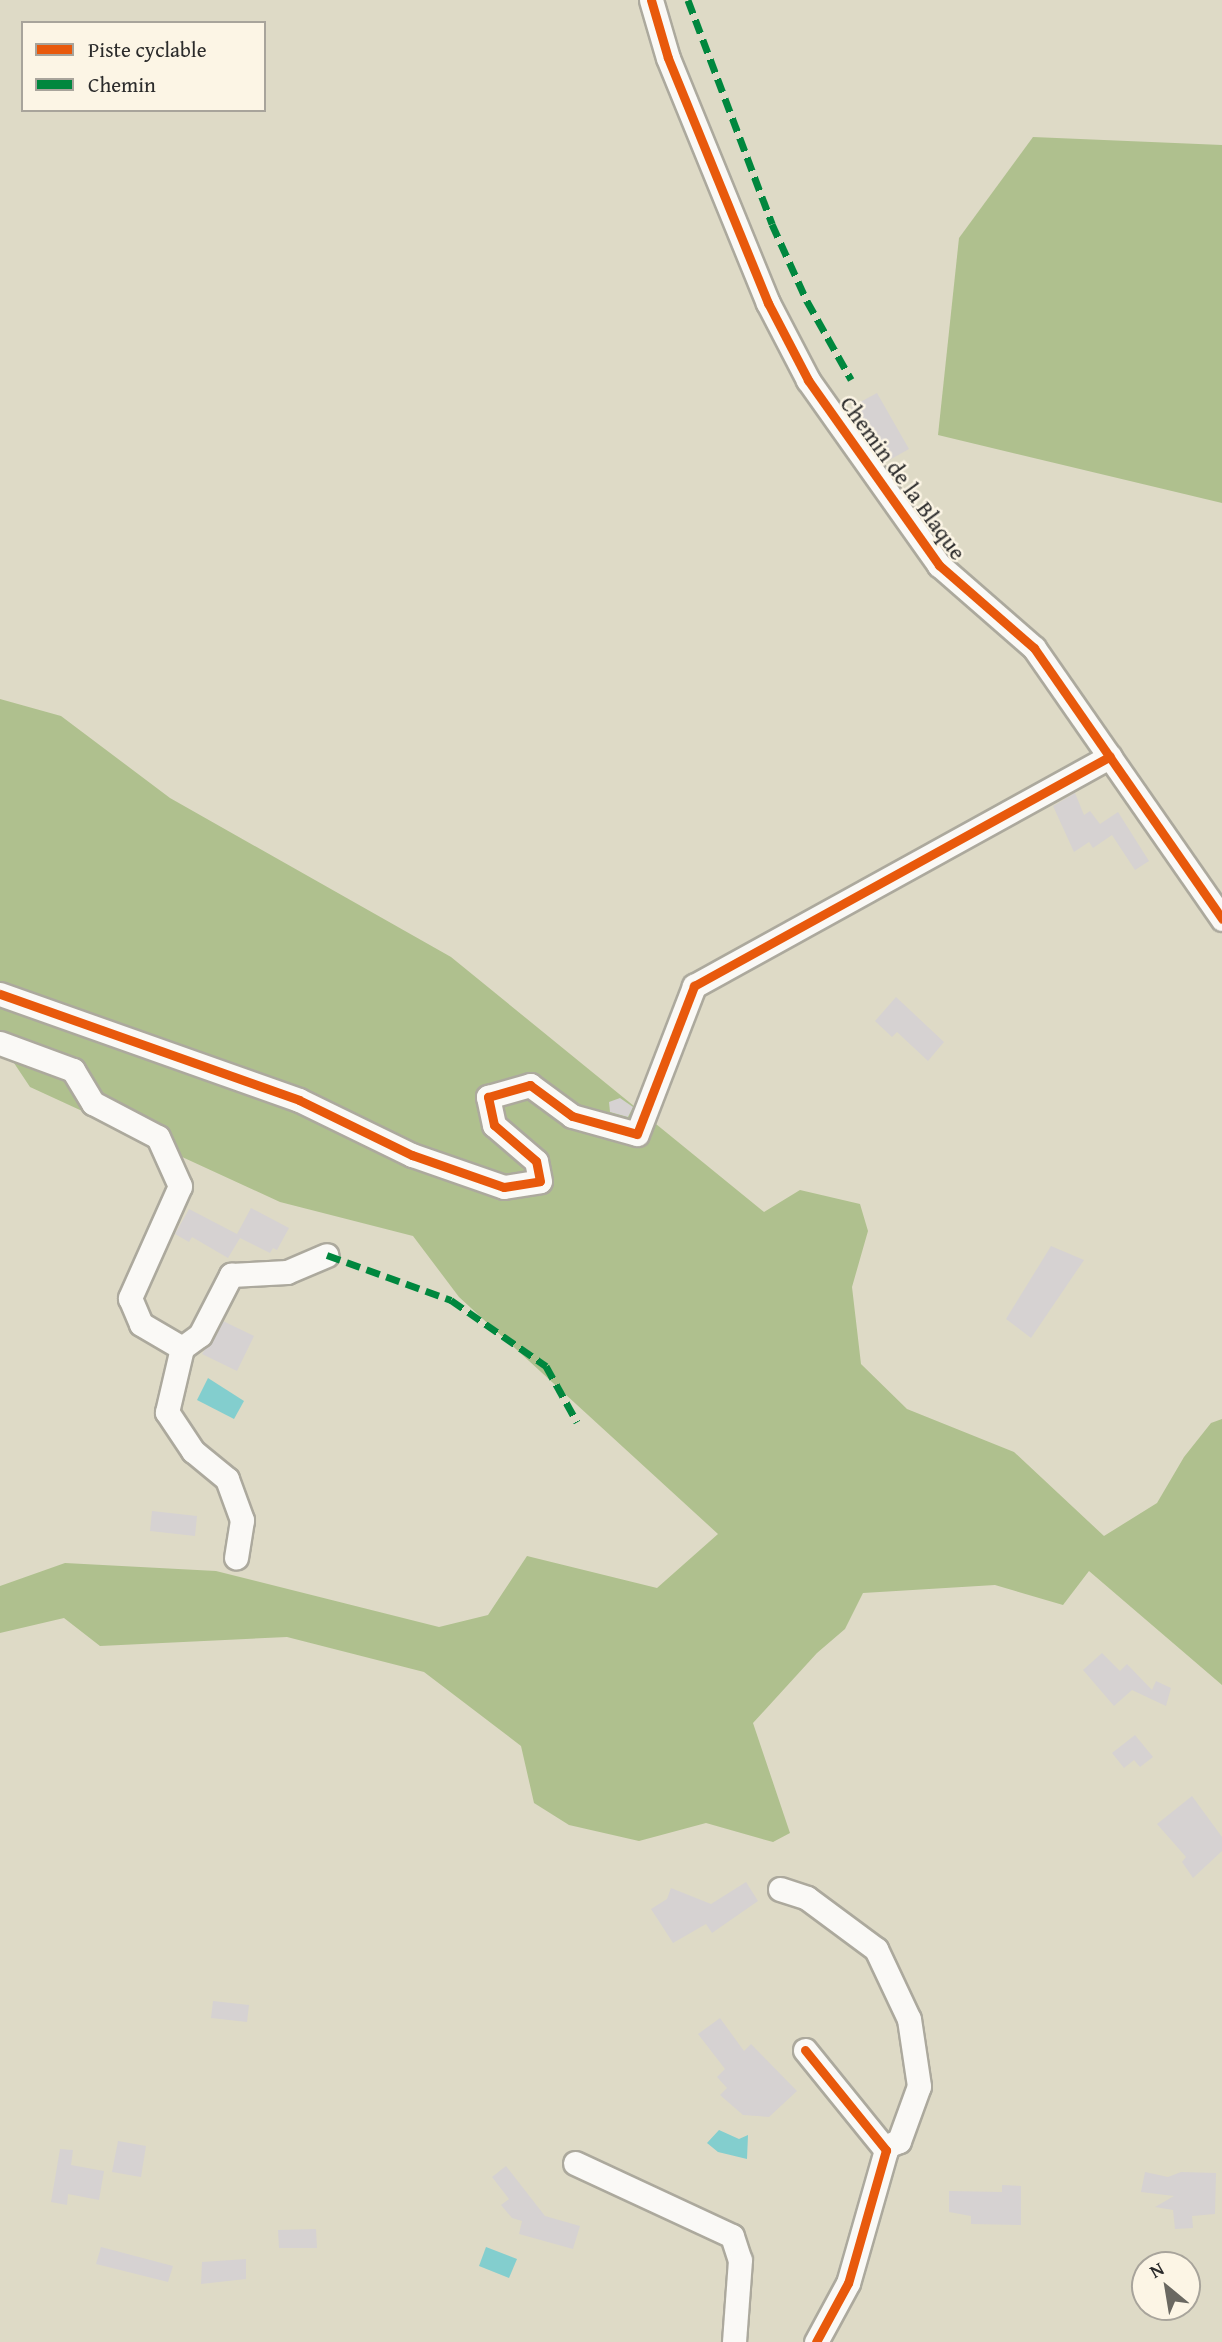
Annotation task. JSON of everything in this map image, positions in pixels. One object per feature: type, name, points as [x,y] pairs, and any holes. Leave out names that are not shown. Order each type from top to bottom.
[{"type":"street","name":"Chemin de la Blaque","points":[[651,0],[668,58],[768,303],[808,380],[939,565],[1034,648],[1222,919]]},
{"type":"street","points":[[0,994],[299,1100],[412,1155],[505,1187],[540,1181],[536,1160],[494,1125],[488,1097],[530,1085],[572,1116],[637,1134],[694,986],[1110,755]]},
{"type":"street","points":[[0,1043],[73,1069],[93,1103],[158,1137],[180,1186],[130,1298],[141,1325],[182,1348]]},
{"type":"street","points":[[236,1558],[242,1520],[227,1479],[193,1451],[167,1412],[182,1348],[200,1335],[231,1275],[287,1272],[327,1255]]},
{"type":"street","points":[[780,1889],[807,1898],[876,1949],[909,2019],[919,2086],[899,2141],[884,2147]]},
{"type":"street","points":[[805,2050],[884,2147]]},
{"type":"street","points":[[816,2342],[848,2283],[884,2147]]},
{"type":"street","points":[[575,2163],[732,2236],[740,2260],[734,2342]]},
{"type":"green space","points":[[1033,137],[1222,145],[1222,503],[938,435],[959,238]]},
{"type":"green space","points":[[0,699],[61,716],[170,798],[451,957],[764,1212],[800,1190],[860,1204],[868,1231],[852,1287],[861,1364],[907,1409],[1014,1452],[1104,1536],[1157,1503],[1184,1457],[1211,1423],[1222,1419],[1222,1685],[1089,1571],[1063,1605],[995,1585],[863,1593],[845,1629],[817,1653],[753,1723],[790,1833],[773,1842],[706,1823],[639,1841],[569,1825],[534,1803],[521,1746],[424,1672],[287,1637],[100,1646],[64,1618],[0,1633],[0,1586],[65,1563],[216,1571],[439,1627],[488,1615],[527,1556],[657,1588],[718,1534],[459,1297],[413,1236],[280,1202],[30,1087],[0,1042]]},
{"type":"water","points":[[208,1378],[244,1401],[234,1419],[197,1400]]},
{"type":"water","points":[[719,2130],[739,2139],[748,2135],[747,2159],[718,2152],[707,2143]]},
{"type":"water","points":[[486,2247],[517,2259],[509,2278],[479,2266]]},
{"type":"building","points":[[877,393],[909,449],[884,463],[851,407]]},
{"type":"building","points":[[1075,793],[1084,815],[1090,811],[1100,824],[1118,812],[1149,861],[1135,870],[1112,835],[1093,848],[1089,842],[1074,852],[1053,806]]},
{"type":"building","points":[[896,997],[944,1042],[928,1061],[897,1032],[892,1037],[875,1021]]},
{"type":"building","points":[[620,1098],[633,1107],[628,1117],[610,1112],[609,1102]]},
{"type":"building","points":[[251,1208],[289,1228],[277,1250],[273,1248],[270,1253],[240,1238],[228,1258],[192,1237],[189,1242],[175,1234],[189,1209],[237,1234]]},
{"type":"building","points":[[1051,1246],[1084,1260],[1031,1338],[1006,1319]]},
{"type":"building","points":[[223,1321],[254,1336],[237,1371],[202,1354]]},
{"type":"building","points":[[152,1511],[197,1516],[195,1536],[150,1531]]},
{"type":"building","points":[[1102,1653],[1120,1671],[1127,1664],[1152,1690],[1156,1681],[1171,1688],[1166,1706],[1132,1690],[1114,1706],[1083,1670]]},
{"type":"building","points":[[1135,1735],[1153,1757],[1140,1767],[1134,1760],[1124,1768],[1112,1753]]},
{"type":"building","points":[[1192,1796],[1222,1837],[1222,1851],[1193,1878],[1182,1862],[1186,1857],[1157,1824]]},
{"type":"building","points":[[746,1882],[758,1901],[712,1933],[706,1924],[673,1943],[651,1909],[667,1899],[671,1888],[711,1904]]},
{"type":"building","points":[[213,2001],[249,2005],[247,2022],[211,2018]]},
{"type":"building","points":[[720,2018],[744,2051],[751,2044],[797,2091],[769,2117],[743,2115],[720,2095],[727,2088],[717,2077],[725,2069],[698,2034]]},
{"type":"building","points":[[118,2141],[146,2146],[141,2177],[112,2172]]},
{"type":"building","points":[[60,2149],[73,2150],[71,2165],[104,2171],[99,2200],[68,2194],[67,2205],[51,2202]]},
{"type":"building","points":[[506,2166],[545,2216],[580,2226],[573,2249],[519,2234],[522,2221],[512,2218],[501,2205],[509,2199],[492,2177]]},
{"type":"building","points":[[1145,2172],[1168,2177],[1181,2172],[1216,2173],[1215,2214],[1192,2216],[1193,2228],[1175,2229],[1173,2210],[1155,2207],[1174,2196],[1141,2192]]},
{"type":"building","points":[[1002,2185],[1021,2186],[1021,2225],[971,2224],[971,2216],[949,2212],[949,2191],[1002,2192]]},
{"type":"building","points":[[316,2229],[317,2248],[279,2248],[278,2230]]},
{"type":"building","points":[[101,2247],[173,2266],[168,2282],[96,2264]]},
{"type":"building","points":[[246,2259],[246,2279],[201,2284],[202,2262]]},
{"type":"marked path","points":[[688,0],[772,224],[807,301],[851,379]]},
{"type":"marked path","points":[[327,1255],[451,1300],[546,1366],[577,1422]]},
{"type":"cycle path","points":[[651,0],[668,58],[768,303],[808,380],[939,565],[1034,648],[1222,919]]},
{"type":"cycle path","points":[[0,994],[299,1100],[412,1155],[504,1187],[540,1181],[536,1161],[494,1125],[488,1097],[530,1085],[572,1116],[637,1134],[694,986],[1110,756]]},
{"type":"cycle path","points":[[805,2050],[886,2150],[848,2283],[816,2342]]}]
